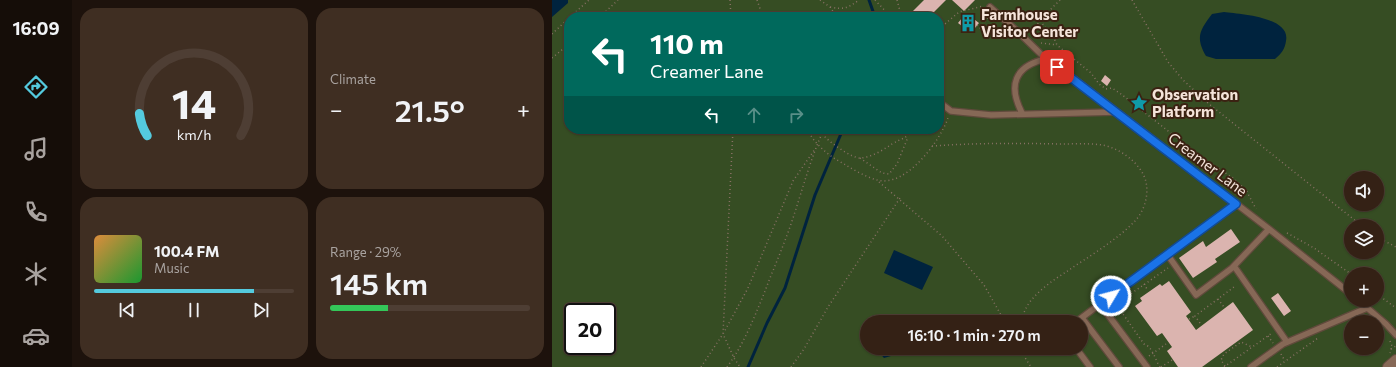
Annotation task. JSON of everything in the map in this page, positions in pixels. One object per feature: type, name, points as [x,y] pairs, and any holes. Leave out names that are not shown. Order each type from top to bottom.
[{"type":"street","points":[[1388,367],[1392,358]]},
{"type":"lane","name":"Creamer Lane","points":[[992,9],[1046,59],[1069,75],[1344,288]]},
{"type":"lane","points":[[1022,113],[1016,100],[1015,88],[1018,76],[1025,66],[1036,61],[1046,59]]},
{"type":"lane","points":[[944,106],[951,111],[991,115],[1022,113],[1115,112]]},
{"type":"lane","points":[[1086,315],[1236,204]]},
{"type":"lane","points":[[1167,254],[1196,295],[1234,266],[1269,229]]},
{"type":"lane","points":[[1234,266],[1288,342]]},
{"type":"lane","points":[[1100,304],[1147,367]]},
{"type":"lane","points":[[1251,367],[1288,342],[1367,308],[1396,335]]},
{"type":"lane","points":[[1088,326],[1119,367]]},
{"type":"lane","points":[[1081,355],[1090,367]]},
{"type":"path","points":[[576,12],[589,0]]},
{"type":"path","points":[[605,12],[618,0]]},
{"type":"path","points":[[730,0],[731,12]]},
{"type":"path","points":[[757,0],[761,12]]},
{"type":"path","points":[[820,0],[830,7],[834,12]]},
{"type":"path","points":[[830,7],[841,9],[852,5],[859,0]]},
{"type":"path","points":[[875,0],[886,12]]},
{"type":"path","points":[[897,0],[901,12]]},
{"type":"path","points":[[1057,45],[1028,42],[1032,32],[1040,21],[1060,0]]},
{"type":"path","points":[[1132,0],[1168,62],[1183,80],[1209,104],[1353,219]]},
{"type":"path","points":[[944,25],[959,12],[983,6],[992,9],[980,28],[977,25]]},
{"type":"path","points":[[1040,21],[1053,36],[1057,45],[1091,73],[1106,89],[1112,88],[1121,94],[1200,156],[1237,182],[1246,190],[1258,212]]},
{"type":"path","points":[[552,34],[564,23]]},
{"type":"path","points":[[552,58],[564,48]]},
{"type":"path","points":[[944,130],[951,111]]},
{"type":"path","points":[[734,134],[723,334],[734,358],[740,367]]},
{"type":"path","points":[[809,134],[817,144],[832,157],[850,168],[878,181],[900,198],[942,236],[984,285],[1001,315]]},
{"type":"path","points":[[727,367],[734,358],[746,336],[790,228],[817,144],[822,134],[827,140],[853,156],[860,158],[882,173],[889,174],[897,164],[909,136]]},
{"type":"path","points":[[878,181],[893,180],[905,174],[921,161],[941,134]]},
{"type":"path","points":[[860,158],[882,151],[892,144],[909,136]]},
{"type":"path","points":[[932,146],[1032,143],[1102,145],[1119,151],[1134,162],[1144,176],[1147,188],[1146,202],[1135,221],[1107,244],[1050,283],[1030,302],[1023,315]]},
{"type":"path","points":[[701,367],[723,334],[748,288],[793,180],[816,147]]},
{"type":"path","points":[[791,367],[804,349],[828,307],[900,198]]},
{"type":"path","points":[[1286,233],[1314,248],[1344,269]]},
{"type":"path","points":[[1384,241],[1396,247]]},
{"type":"path","points":[[1172,360],[1161,367],[1154,358],[1148,345],[1144,344],[1116,304],[1174,264]]},
{"type":"path","points":[[1144,284],[1148,289]]},
{"type":"path","points":[[1189,319],[1234,287]]},
{"type":"path","points":[[1218,299],[1224,307]]},
{"type":"path","points":[[1384,299],[1396,308]]},
{"type":"path","points":[[1195,316],[1200,323]]},
{"type":"path","points":[[1252,347],[1241,342],[1224,354],[1221,360],[1225,367],[1278,329]]},
{"type":"path","points":[[1277,367],[1320,336]]},
{"type":"path","points":[[1390,340],[1392,346],[1392,358]]},
{"type":"path","points":[[1142,361],[1166,344]]},
{"type":"path","points":[[1391,349],[1396,346]]},
{"type":"path","points":[[1024,355],[1032,367]]},
{"type":"green space","points":[[552,0],[1396,0],[1396,367],[552,367]]},
{"type":"water","points":[[552,0],[568,0],[568,3],[552,17]]},
{"type":"water","points":[[1224,12],[1263,18],[1281,27],[1285,33],[1286,41],[1282,51],[1275,59],[1216,59],[1206,56],[1200,39],[1202,29],[1212,14]]},
{"type":"water","points":[[894,250],[933,267],[922,290],[884,273]]},
{"type":"water","points":[[881,355],[892,355],[891,356],[884,358]]},
{"type":"building","points":[[924,0],[946,0],[934,12],[912,12]]},
{"type":"building","points":[[952,0],[975,0],[964,11]]},
{"type":"building","name":"Farmhouse Visitor Center","points":[[966,13],[979,23],[971,33],[958,23]]},
{"type":"building","points":[[1105,75],[1111,80],[1107,86],[1101,81]]},
{"type":"building","points":[[1231,229],[1240,242],[1215,259],[1217,262],[1193,278],[1179,258],[1203,241],[1206,247]]},
{"type":"building","points":[[1169,281],[1191,312],[1186,316],[1196,330],[1233,302],[1253,330],[1202,367],[1178,367],[1167,351],[1172,347],[1162,333],[1157,336],[1135,306],[1142,301],[1140,298],[1160,284],[1162,286]]},
{"type":"building","points":[[1278,293],[1291,311],[1284,316],[1271,298]]},
{"type":"waterway","points":[[869,0],[873,12]]},
{"type":"waterway","points":[[748,367],[767,323],[785,288],[815,195],[841,134]]},
{"type":"place","name":"Farmhouse Visitor Center","points":[[968,23]]},
{"type":"place","name":"Observation Platform","points":[[1139,103]]},
{"type":"route","points":[[1057,67],[1236,204],[1111,296]]}]
